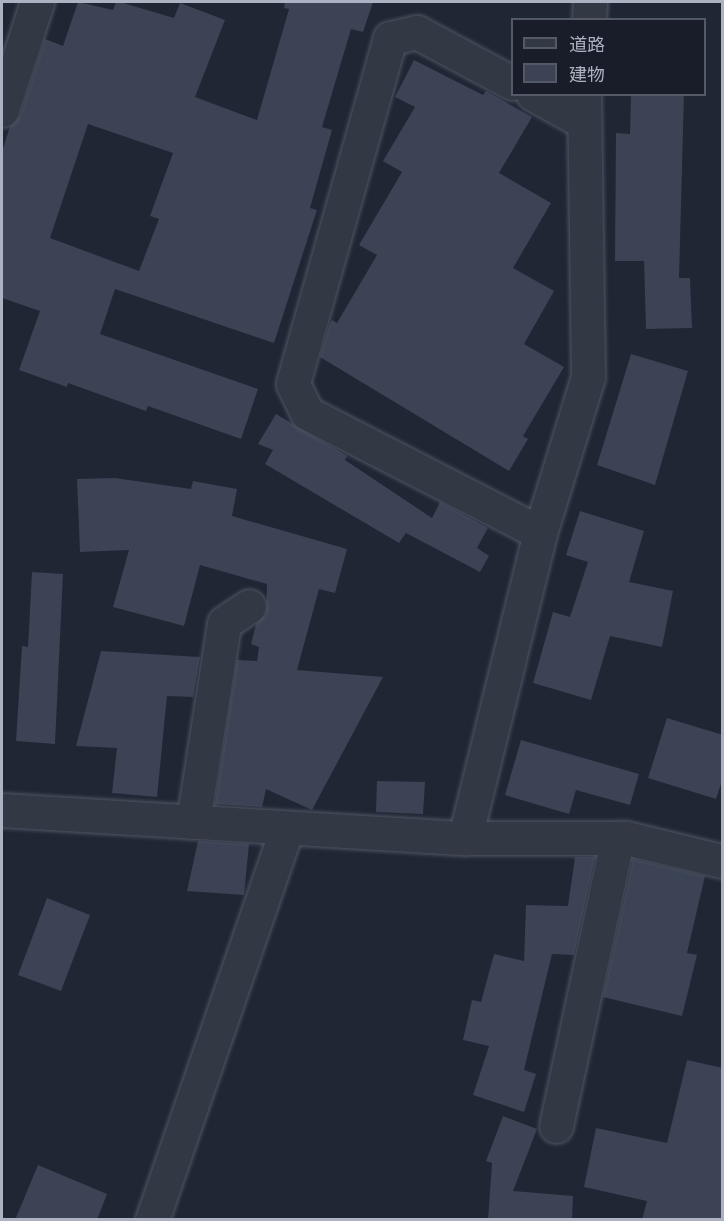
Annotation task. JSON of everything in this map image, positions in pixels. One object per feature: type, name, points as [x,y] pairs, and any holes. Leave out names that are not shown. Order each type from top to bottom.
[{"type":"lane","points":[[2,110],[37,2]]},
{"type":"lane","points":[[589,18],[590,2]]},
{"type":"lane","points":[[511,82],[417,32],[390,38],[293,384],[307,413],[540,533]]},
{"type":"lane","points":[[465,838],[540,533],[588,377],[584,108],[540,96]]},
{"type":"lane","points":[[193,822],[224,623],[249,606]]},
{"type":"lane","points":[[2,810],[465,838],[618,838],[723,861]]},
{"type":"lane","points":[[152,1220],[287,828]]},
{"type":"lane","points":[[556,1126],[618,838]]},
{"type":"building","points":[[78,2],[113,10],[116,2],[120,2],[174,18],[180,3],[225,20],[195,97],[257,120],[289,9],[284,8],[285,2],[373,2],[363,32],[351,29],[322,127],[332,130],[310,208],[317,210],[274,343],[115,289],[100,334],[258,389],[241,439],[148,406],[146,411],[68,383],[67,387],[19,370],[40,311],[2,298],[2,152],[10,126],[20,116],[45,39],[63,46]],"holes":[[[88,124],[173,153],[150,216],[159,219],[139,271],[50,238]]]},
{"type":"building","points":[[414,60],[483,95],[486,91],[532,117],[499,173],[551,203],[513,268],[554,291],[524,344],[564,367],[523,436],[528,439],[509,471],[320,357],[332,320],[337,323],[377,255],[359,245],[402,172],[383,161],[415,107],[395,97]]},
{"type":"building","points":[[631,96],[684,96],[679,278],[690,278],[692,328],[646,329],[644,261],[615,261],[616,133],[630,134]]},
{"type":"building","points":[[631,354],[688,371],[655,485],[597,465]]},
{"type":"building","points":[[276,414],[347,456],[345,460],[432,518],[440,502],[488,528],[477,548],[489,556],[480,572],[406,533],[399,543],[265,464],[273,450],[258,444]]},
{"type":"building","points":[[115,478],[191,489],[193,481],[237,489],[232,516],[347,549],[335,593],[319,589],[297,670],[383,677],[312,810],[266,789],[262,807],[215,804],[237,660],[257,661],[259,647],[251,644],[256,624],[266,614],[267,584],[200,565],[184,626],[113,607],[129,550],[80,552],[77,479]]},
{"type":"building","points":[[580,511],[644,531],[629,582],[673,591],[662,647],[610,636],[591,700],[533,683],[553,612],[570,617],[588,562],[566,555]]},
{"type":"building","points":[[32,572],[63,574],[55,744],[16,741],[22,646],[28,647]]},
{"type":"building","points":[[101,651],[200,657],[193,697],[167,696],[157,797],[112,793],[117,748],[76,746]]},
{"type":"building","points":[[667,718],[723,735],[723,778],[716,799],[648,778]]},
{"type":"building","points":[[521,740],[639,774],[630,805],[576,790],[569,814],[505,795]]},
{"type":"building","points":[[377,781],[425,782],[423,814],[376,812]]},
{"type":"building","points":[[198,841],[249,844],[244,895],[187,891]]},
{"type":"building","points":[[575,857],[595,857],[574,955],[552,954],[524,1070],[536,1074],[524,1112],[473,1095],[489,1046],[463,1040],[472,1000],[481,1002],[494,954],[524,961],[526,905],[568,906]]},
{"type":"building","points":[[633,859],[705,876],[687,953],[697,955],[682,1016],[603,997]]},
{"type":"building","points":[[47,898],[90,915],[61,991],[18,975]]},
{"type":"building","points":[[687,1060],[723,1068],[723,1220],[642,1220],[647,1201],[584,1187],[596,1128],[667,1143]]},
{"type":"building","points":[[503,1116],[537,1129],[513,1191],[573,1196],[572,1220],[488,1220],[492,1163],[486,1161]]},
{"type":"building","points":[[38,1165],[107,1194],[97,1220],[15,1220]]}]
